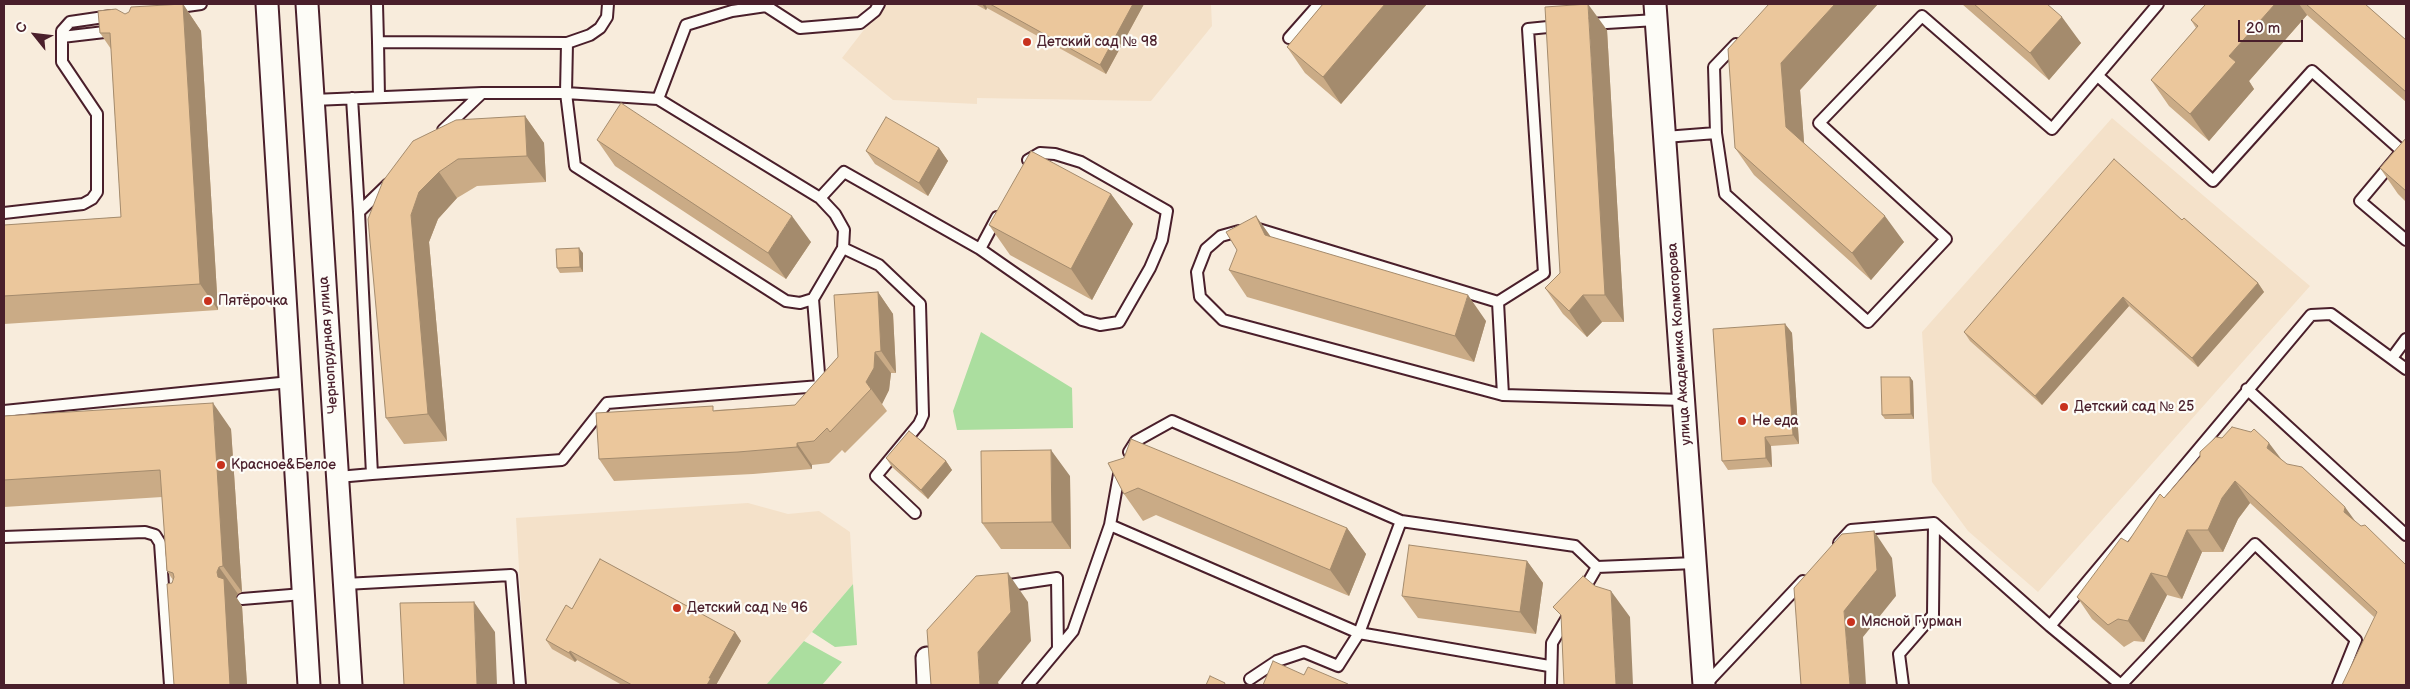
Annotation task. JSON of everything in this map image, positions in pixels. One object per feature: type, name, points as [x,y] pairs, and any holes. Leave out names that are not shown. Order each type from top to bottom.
[{"type":"street","points":[[267,4],[309,685]]},
{"type":"street","name":"Чернопрудная улица","points":[[307,4],[351,685]]},
{"type":"street","name":"улица Академика Колмогорова","points":[[1656,12],[1704,685]]},
{"type":"street","points":[[928,685],[930,655]]},
{"type":"lane","points":[[164,9],[201,4]]},
{"type":"lane","points":[[377,4],[379,97]]},
{"type":"lane","points":[[378,42],[567,43],[590,35],[600,28],[607,17],[608,4]]},
{"type":"lane","points":[[658,98],[686,25],[732,11],[766,5],[800,28],[860,23],[875,11],[879,4]]},
{"type":"lane","points":[[1289,38],[1319,4]]},
{"type":"lane","points":[[1746,33],[1714,68],[1716,133],[1725,194],[1868,322],[1946,239],[1819,123],[1922,16],[2052,129],[2158,4]]},
{"type":"lane","points":[[1656,12],[1572,25],[1528,28],[1544,274],[1498,302],[1252,227],[1221,236],[1206,249],[1197,272],[1200,297],[1223,320],[1502,395],[1684,400]]},
{"type":"lane","points":[[4,212],[83,204],[92,199],[97,192],[97,114],[62,62],[62,31],[70,22],[126,14]]},
{"type":"lane","points":[[62,37],[119,30]]},
{"type":"lane","points":[[567,43],[566,93],[575,166],[786,300],[800,303],[814,299]]},
{"type":"lane","points":[[2098,76],[2213,182],[2312,71],[2402,152],[2360,201],[2406,240]]},
{"type":"lane","points":[[313,100],[482,93],[566,93],[658,98],[820,198],[835,214],[844,230],[843,248],[814,299],[820,386],[607,403],[562,460],[338,477]]},
{"type":"lane","points":[[434,139],[482,93]]},
{"type":"lane","points":[[352,98],[372,474]]},
{"type":"lane","points":[[1665,137],[1716,133]]},
{"type":"lane","points":[[820,198],[844,172],[980,249],[1082,320],[1100,325],[1119,322],[1150,268],[1162,240],[1167,211],[1081,162],[1055,154],[1040,153],[1028,159],[1024,167]]},
{"type":"lane","points":[[359,212],[393,179]]},
{"type":"lane","points":[[980,249],[1002,208]]},
{"type":"lane","points":[[843,248],[879,265],[920,304],[923,415],[919,424],[876,476],[915,512]]},
{"type":"lane","points":[[1498,302],[1502,395]]},
{"type":"lane","points":[[2050,626],[2311,315],[2331,314],[2406,370]]},
{"type":"lane","points":[[2392,358],[2406,339]]},
{"type":"lane","points":[[4,411],[290,382]]},
{"type":"lane","points":[[2247,390],[2406,536]]},
{"type":"lane","points":[[1028,685],[1073,631],[1110,526],[1120,465],[1136,441],[1172,421],[1401,521],[1575,546],[1597,567],[1696,563]]},
{"type":"lane","points":[[1250,679],[1277,661],[1304,652],[1338,666],[1359,632],[1401,521]]},
{"type":"lane","points":[[1903,685],[1899,654],[1934,615],[1934,523]]},
{"type":"lane","points":[[1831,551],[1851,530],[1934,523],[2050,626],[2121,685],[2255,544],[2356,640],[2338,685]]},
{"type":"lane","points":[[1110,526],[1359,632],[1550,666]]},
{"type":"lane","points":[[4,537],[145,532],[155,536],[160,543],[170,685]]},
{"type":"lane","points":[[1551,685],[1552,643],[1597,567]]},
{"type":"lane","points":[[1704,685],[1811,572]]},
{"type":"lane","points":[[345,584],[511,576],[520,685]]},
{"type":"lane","points":[[996,587],[1057,578],[1058,649]]},
{"type":"lane","points":[[242,599],[303,594]]},
{"type":"lane","points":[[164,606],[178,605]]},
{"type":"shaded area","name":"Детский сад № 98","points":[[884,4],[1211,4],[1212,26],[1151,101],[977,98],[977,104],[893,100],[842,58]]},
{"type":"shaded area","name":"Детский сад № 25","points":[[2112,118],[2310,286],[2038,592],[1968,531],[1932,482],[1922,332]]},
{"type":"shaded area","name":"Детский сад № 96","points":[[748,503],[788,514],[819,511],[850,532],[853,584],[766,685],[526,685],[516,518]]},
{"type":"green space","points":[[981,332],[1072,388],[1073,428],[957,430],[953,411]]},
{"type":"green space","points":[[853,584],[857,645],[835,647],[812,632]]},
{"type":"green space","points":[[804,641],[842,662],[822,685],[766,685]]},
{"type":"building","points":[[183,4],[200,284],[4,296],[4,225],[121,217],[110,33],[100,33],[98,11],[116,9],[125,14],[129,12],[131,7]]},
{"type":"building","points":[[990,4],[1133,4],[1100,65]]},
{"type":"building","points":[[1323,4],[1385,4],[1323,77],[1287,47]]},
{"type":"building","points":[[1588,4],[1605,295],[1583,295],[1569,311],[1545,288],[1560,273],[1545,7]]},
{"type":"building","points":[[1769,4],[1835,4],[1781,63],[1786,127],[1885,216],[1852,253],[1735,148],[1728,49]]},
{"type":"building","points":[[1974,4],[2047,4],[2062,17],[2030,53]]},
{"type":"building","points":[[2206,4],[2275,4],[2229,56],[2236,62],[2190,114],[2151,80],[2198,26],[2191,20]]},
{"type":"building","points":[[2306,4],[2365,4],[2406,40],[2406,92]]},
{"type":"building","points":[[621,103],[792,216],[768,253],[597,140]]},
{"type":"building","points":[[525,116],[527,156],[458,159],[439,172],[419,192],[411,215],[428,414],[386,418],[368,219],[383,181],[413,141],[456,120]]},
{"type":"building","points":[[886,117],[939,148],[919,183],[866,151]]},
{"type":"building","points":[[2406,138],[2406,191],[2380,168]]},
{"type":"building","points":[[1031,151],[1111,194],[1071,269],[989,225]]},
{"type":"building","points":[[2114,159],[2182,220],[2184,218],[2258,283],[2192,358],[2123,297],[2035,396],[1964,332]]},
{"type":"building","points":[[1256,216],[1265,235],[1468,295],[1455,336],[1229,270],[1237,250],[1226,232]]},
{"type":"building","points":[[579,248],[580,267],[557,268],[556,249]]},
{"type":"building","points":[[878,292],[881,351],[875,352],[874,368],[866,382],[871,389],[830,432],[827,428],[814,441],[797,443],[797,447],[599,459],[596,413],[713,406],[713,411],[795,405],[838,357],[834,295]]},
{"type":"building","points":[[1785,324],[1793,435],[1765,437],[1766,458],[1722,461],[1713,329]]},
{"type":"building","points":[[1881,377],[1910,377],[1911,414],[1882,415]]},
{"type":"building","points":[[213,403],[223,566],[219,567],[217,572],[218,577],[224,579],[230,685],[174,685],[167,584],[172,583],[174,577],[173,573],[167,571],[160,470],[4,480],[4,416]]},
{"type":"building","points":[[2232,427],[2251,432],[2254,429],[2269,443],[2267,448],[2287,464],[2302,467],[2345,507],[2344,512],[2361,526],[2365,525],[2406,565],[2406,685],[2342,685],[2377,612],[2235,481],[2222,498],[2208,530],[2187,530],[2167,577],[2151,573],[2128,621],[2118,619],[2108,625],[2077,597],[2121,538],[2128,542],[2160,494],[2164,498],[2200,457],[2200,452],[2216,437],[2222,438]]},
{"type":"building","points":[[909,431],[946,461],[921,490],[886,458]]},
{"type":"building","points":[[1131,439],[1347,528],[1330,570],[1138,488],[1124,494],[1108,463],[1124,458]]},
{"type":"building","points":[[1051,450],[1052,522],[982,523],[981,451]]},
{"type":"building","points":[[1874,531],[1877,570],[1844,611],[1850,685],[1801,685],[1794,588],[1842,534]]},
{"type":"building","points":[[1409,545],[1527,561],[1520,612],[1402,596]]},
{"type":"building","points":[[600,559],[735,632],[709,678],[711,678],[707,685],[632,685],[546,640],[566,605],[572,609]]},
{"type":"building","points":[[1008,573],[1011,612],[978,652],[980,685],[931,685],[927,630],[976,576]]},
{"type":"building","points":[[1583,576],[1595,586],[1611,591],[1616,685],[1564,685],[1561,615],[1553,607]]},
{"type":"building","points":[[474,602],[477,685],[404,685],[400,603]]},
{"type":"building","points":[[1273,661],[1304,675],[1308,667],[1348,684],[1263,685]]},
{"type":"building","points":[[1210,676],[1225,683],[1224,685],[1206,685]]},
{"type":"place","name":"Детский сад № 98","points":[[1027,42]]},
{"type":"place","name":"Пятёрочка","points":[[208,301]]},
{"type":"place","name":"Детский сад № 25","points":[[2064,407]]},
{"type":"place","name":"Не еда","points":[[1742,421]]},
{"type":"place","name":"Красное&Белое","points":[[221,465]]},
{"type":"place","name":"Детский сад № 96","points":[[677,608]]},
{"type":"place","name":"Мясной Гурман","points":[[1851,622]]}]
